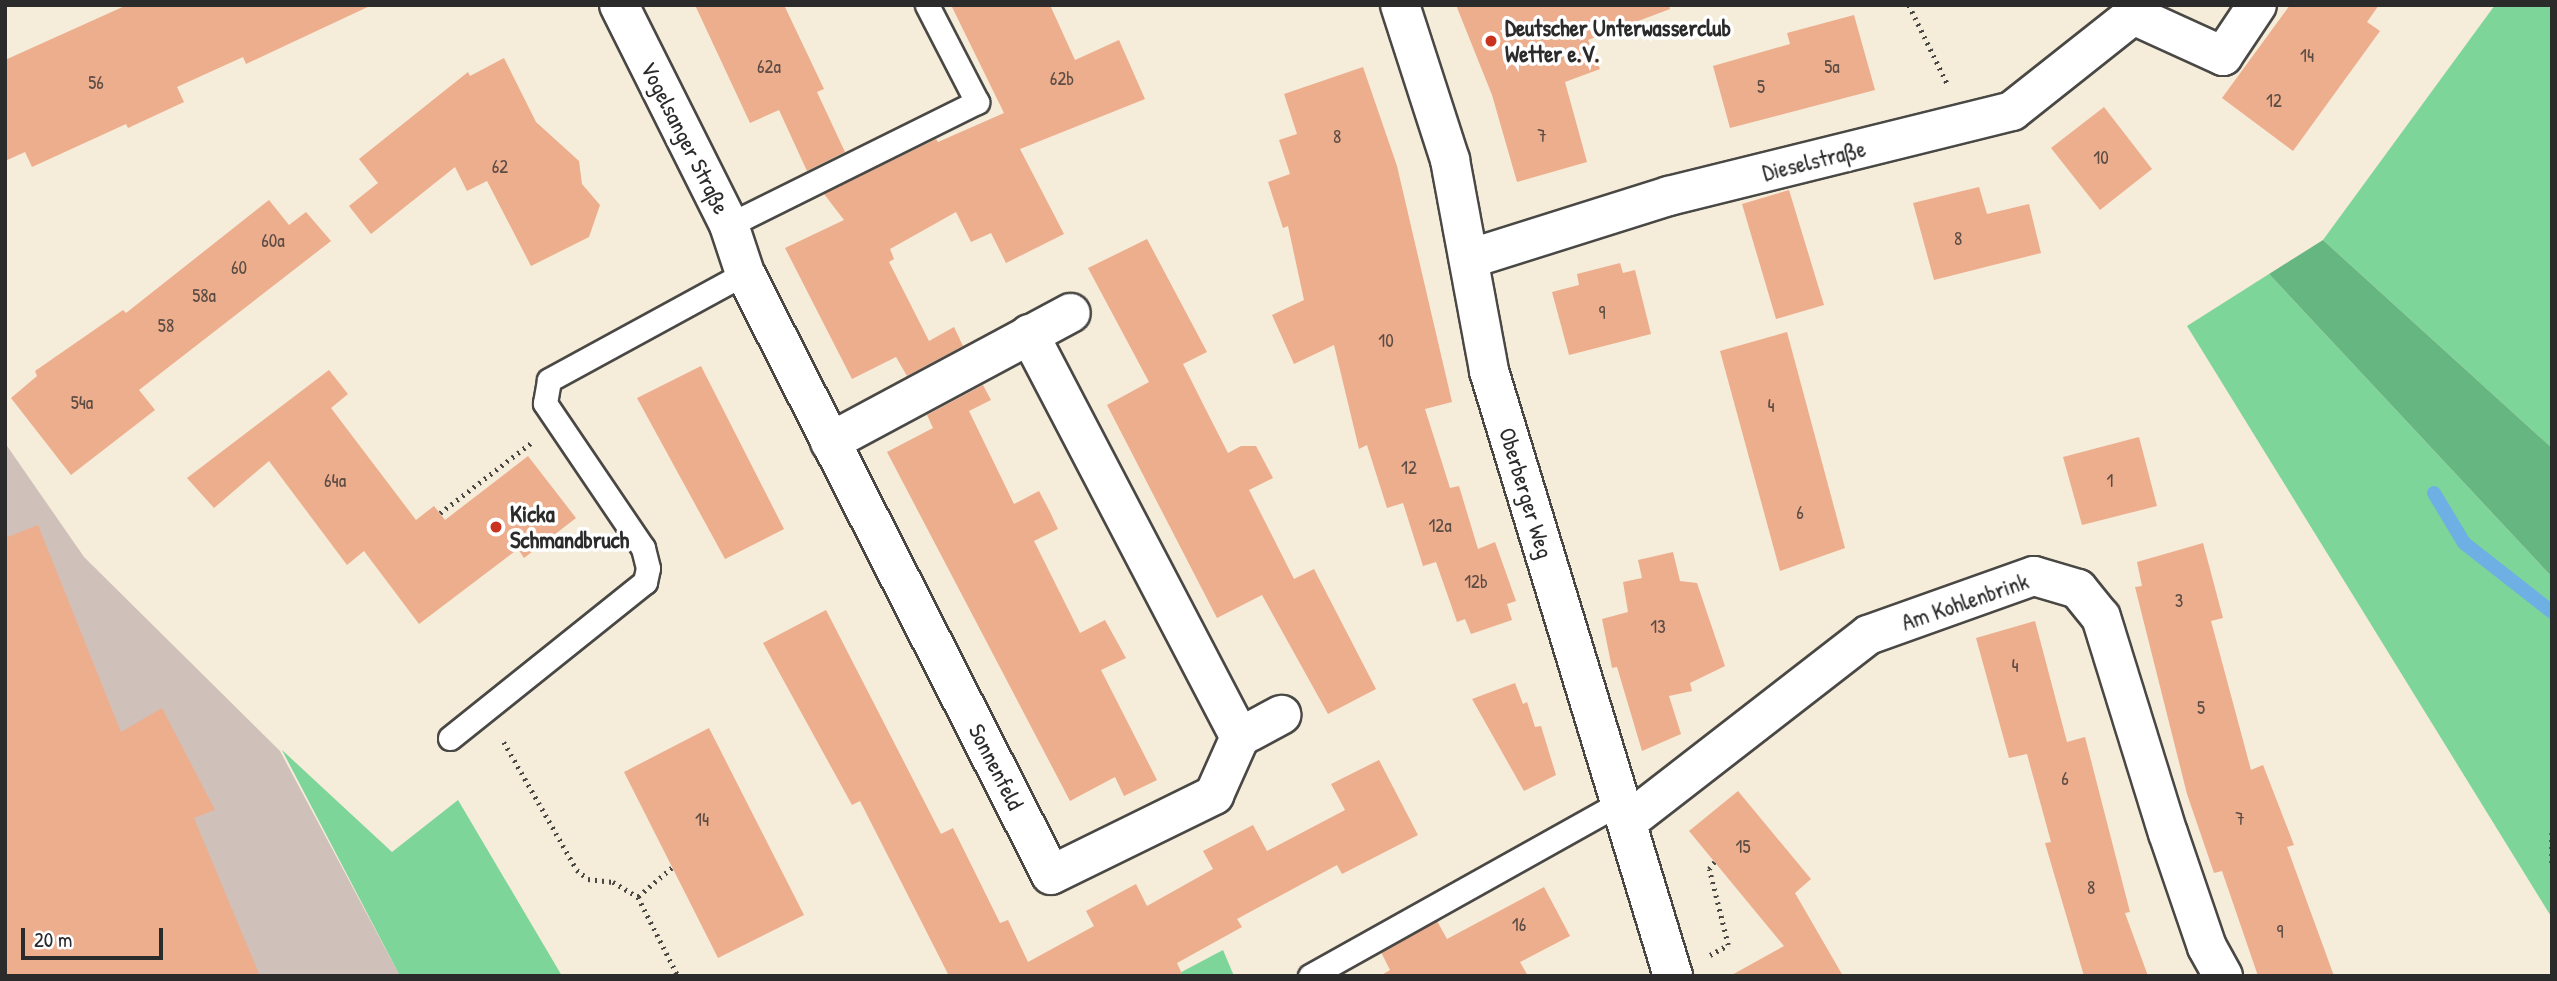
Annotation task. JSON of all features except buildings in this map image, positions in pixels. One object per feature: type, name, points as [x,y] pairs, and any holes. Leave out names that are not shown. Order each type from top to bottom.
[{"type":"street","name":"Vogelsanger Straße","points":[[619,5],[729,225],[745,273]]},
{"type":"street","name":"Oberberger Weg","points":[[1400,5],[1450,160],[1489,371],[1673,976]]},
{"type":"street","name":"Dieselstraße","points":[[1469,259],[1669,196],[2012,111],[2130,10],[2223,57],[2256,5]]},
{"type":"street","name":"Sonnenfeld","points":[[745,273],[1051,875],[1214,795],[1240,737]]},
{"type":"street","points":[[830,442],[1071,313]]},
{"type":"street","points":[[1029,334],[1240,737],[1281,715]]},
{"type":"street","name":"Am Kohlenbrink","points":[[1623,812],[1868,635],[2034,576],[2078,589],[2101,617],[2202,934],[2223,976]]},
{"type":"lane","points":[[729,225],[977,102],[927,5]]},
{"type":"lane","points":[[450,738],[645,582],[648,568],[643,548],[545,403],[549,380],[745,273]]},
{"type":"lane","points":[[1310,976],[1623,812]]},
{"type":"path","points":[[1909,5],[1967,124]]},
{"type":"path","points":[[440,513],[558,422]]},
{"type":"path","points":[[494,702],[510,760],[577,870],[588,879],[613,882],[638,897],[677,976]]},
{"type":"path","points":[[2552,833],[2552,863]]},
{"type":"path","points":[[1673,976],[1728,945],[1709,869],[1714,862]]},
{"type":"path","points":[[638,897],[672,868]]},
{"type":"shaded area","points":[[5,443],[84,557],[280,751],[400,976],[5,976]]},
{"type":"green space","points":[[2495,5],[2552,5],[2552,448],[2323,240]]},
{"type":"green space","points":[[2323,240],[2552,448],[2552,577],[2269,274]]},
{"type":"green space","points":[[2269,274],[2552,577],[2552,918],[2187,326]]},
{"type":"green space","points":[[282,750],[392,852],[458,800],[562,976],[400,976]]},
{"type":"green space","points":[[1223,950],[1234,976],[1174,976]]},
{"type":"waterway","points":[[2434,493],[2464,543],[2552,612]]},
{"type":"place","name":"Deutscher Unterwasserclub Wetter e.V.","points":[[1491,41]]},
{"type":"place","name":"Kicka Schmandbruch","points":[[496,527]]}]
